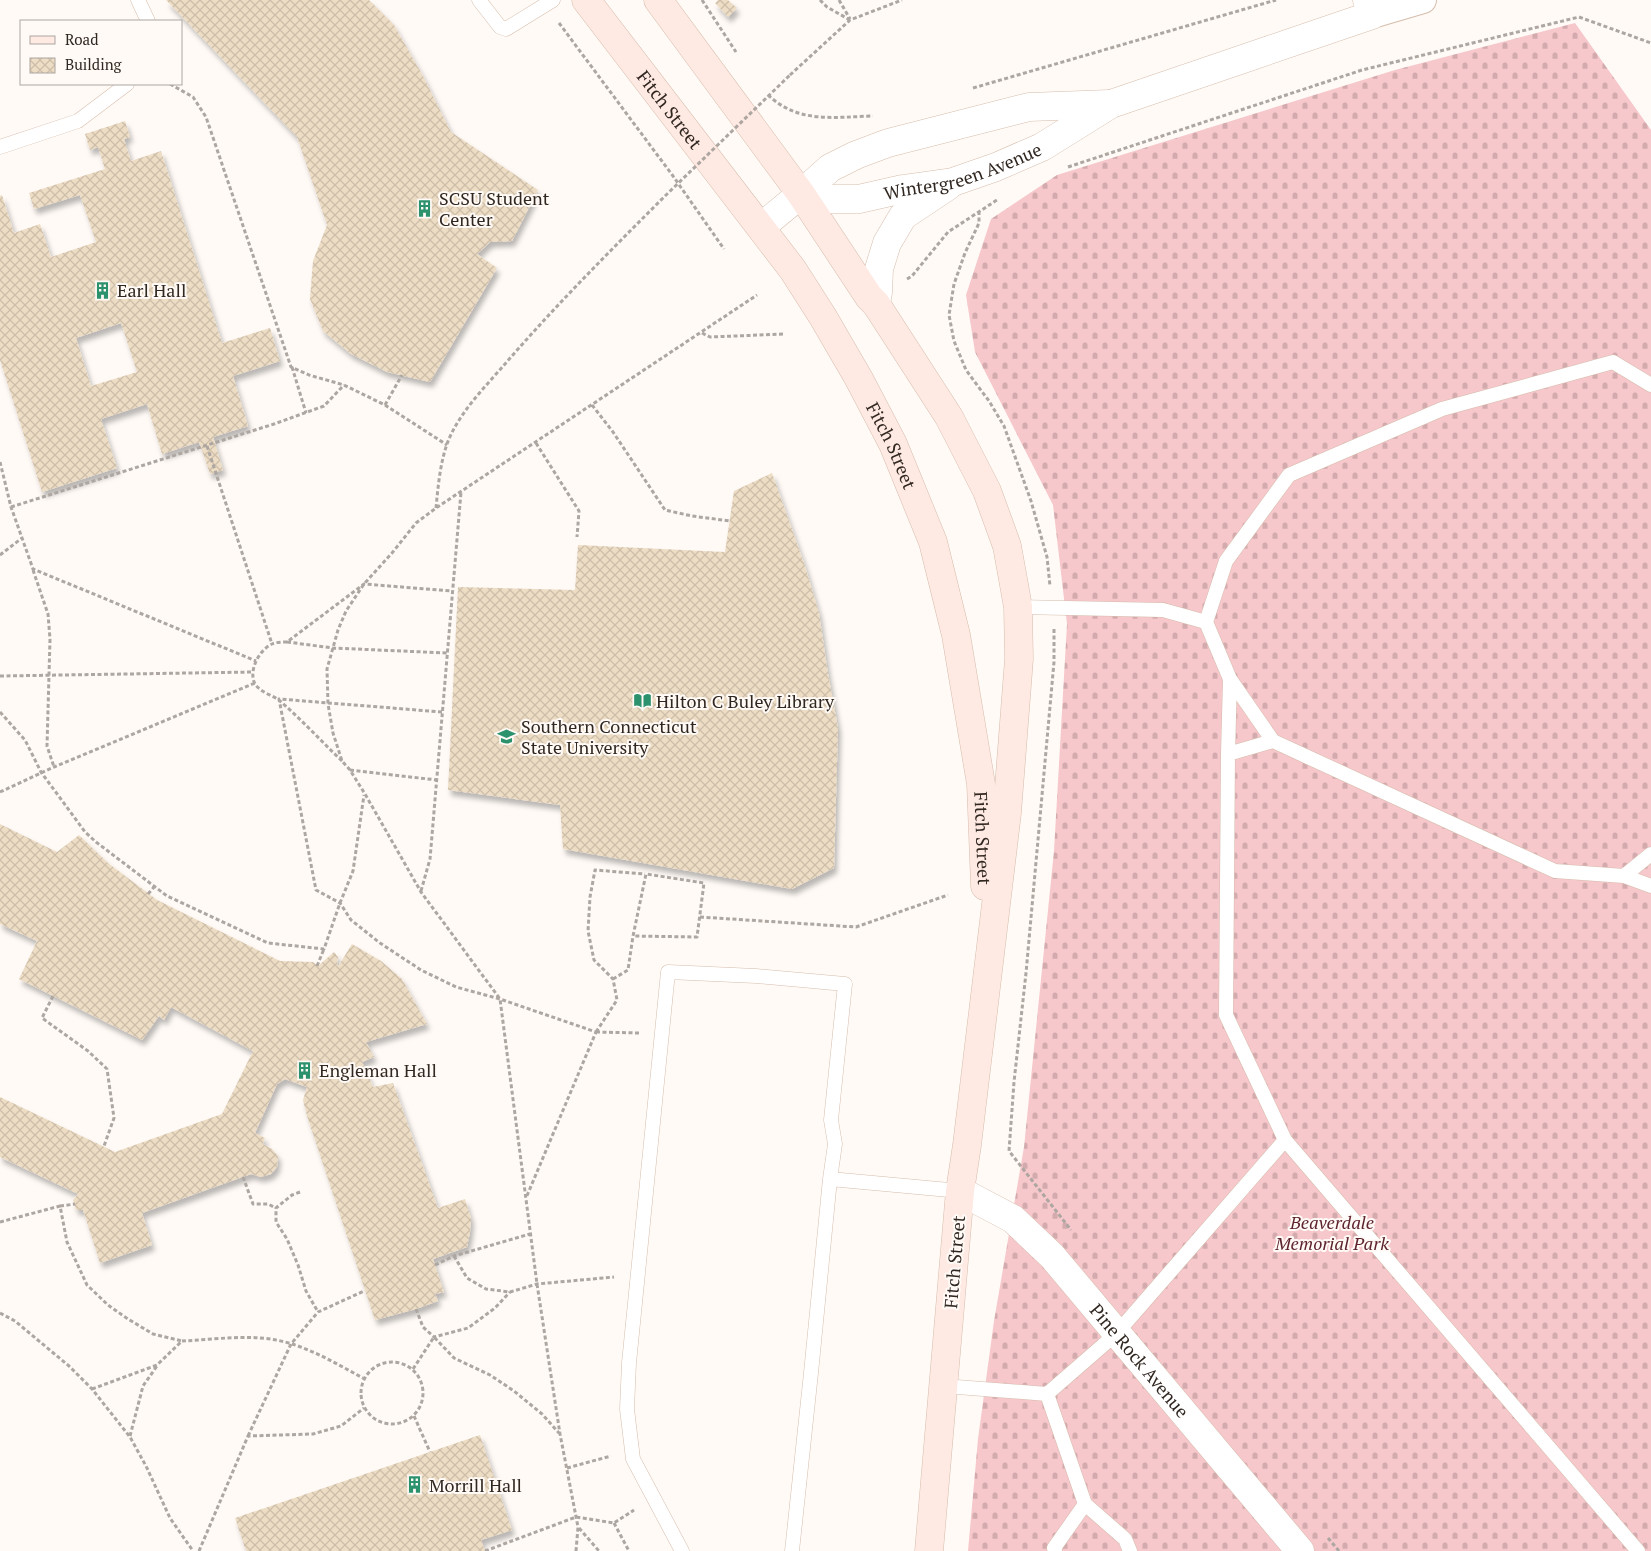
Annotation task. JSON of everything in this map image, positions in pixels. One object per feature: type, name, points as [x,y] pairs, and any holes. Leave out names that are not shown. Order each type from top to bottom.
[{"type":"main road","name":"Fitch Street","points":[[586,0],[761,227],[808,294],[860,379],[893,444],[934,542],[956,635],[981,784],[988,974]]},
{"type":"main road","name":"Fitch Street","points":[[658,0],[801,194],[869,297],[876,304],[949,417],[987,491],[1007,546],[1018,607],[1019,659],[1007,813],[960,1191],[929,1551]]},
{"type":"street","name":"Wintergreen Avenue","points":[[801,194],[828,199],[859,199],[904,189],[953,182],[996,167],[1042,147],[1111,104],[1370,7],[1423,0]]},
{"type":"street","name":"Wintergreen Avenue","points":[[761,227],[830,168],[856,155],[888,144],[1029,107],[1111,104]]},
{"type":"street","points":[[876,304],[878,269],[887,243],[903,216],[953,182]]},
{"type":"street","name":"Pine Rock Avenue","points":[[960,1191],[1013,1219],[1052,1256],[1300,1551]]},
{"type":"lane","points":[[138,0],[148,20]]},
{"type":"lane","points":[[479,0],[500,27],[506,28],[549,2]]},
{"type":"lane","points":[[0,147],[78,121],[126,85]]},
{"type":"lane","points":[[1651,385],[1613,362],[1442,410],[1289,475],[1226,561],[1206,622],[1230,679],[1273,741],[1555,871],[1624,876],[1651,886]]},
{"type":"lane","points":[[1018,607],[1163,610],[1206,622]]},
{"type":"lane","points":[[1230,679],[1226,1015],[1285,1140],[1638,1551]]},
{"type":"lane","points":[[1228,754],[1273,741]]},
{"type":"lane","points":[[1624,876],[1651,854]]},
{"type":"lane","points":[[682,1551],[632,1459],[626,1409],[668,972],[756,976],[844,984],[831,1120],[835,1144],[792,1551]]},
{"type":"lane","points":[[944,1386],[1047,1394],[1116,1334],[1285,1140]]},
{"type":"lane","points":[[830,1179],[960,1191]]},
{"type":"lane","points":[[1047,1394],[1086,1504],[1125,1539],[1130,1551]]},
{"type":"lane","points":[[1055,1551],[1054,1548],[1086,1504]]},
{"type":"path","points":[[702,0],[737,53]]},
{"type":"path","points":[[820,0],[826,7],[850,20]]},
{"type":"path","points":[[839,0],[850,20]]},
{"type":"path","points":[[436,508],[438,483],[447,444],[458,423],[476,397],[519,348],[597,264],[664,196],[850,20],[902,0]]},
{"type":"path","points":[[972,88],[1276,0]]},
{"type":"path","points":[[549,2],[724,248]]},
{"type":"path","points":[[1064,169],[1362,70],[1579,17],[1651,43]]},
{"type":"path","points":[[172,85],[193,97],[206,117],[306,413]]},
{"type":"path","points":[[764,92],[787,109],[804,115],[820,118],[878,115]]},
{"type":"path","points":[[905,280],[912,276],[948,232],[1003,196]]},
{"type":"path","points":[[342,761],[333,732],[328,704],[327,669],[338,630],[346,611],[364,584],[416,523],[757,295]]},
{"type":"path","points":[[702,333],[710,337],[785,334]]},
{"type":"path","points":[[292,367],[308,375],[344,385],[385,405],[447,444]]},
{"type":"path","points":[[385,405],[402,375]]},
{"type":"path","points":[[11,507],[306,413],[324,406],[344,385]]},
{"type":"path","points":[[592,405],[613,432],[665,510],[692,516],[730,520]]},
{"type":"path","points":[[536,443],[579,511],[577,537]]},
{"type":"path","points":[[207,446],[272,644]]},
{"type":"path","points":[[0,462],[11,507],[48,614],[50,639],[47,746],[54,767]]},
{"type":"path","points":[[421,892],[430,859],[461,492]]},
{"type":"path","points":[[0,555],[22,538]]},
{"type":"path","points":[[33,569],[256,661]]},
{"type":"path","points":[[287,642],[364,584],[452,591]]},
{"type":"path","points":[[447,653],[333,648],[287,642],[272,644],[264,650],[256,661],[253,672],[255,683],[264,692],[278,700],[350,770],[421,892],[500,999],[536,1284],[560,1434],[578,1527],[576,1551]]},
{"type":"path","points":[[0,676],[253,672]]},
{"type":"path","points":[[0,792],[41,772],[255,683]]},
{"type":"path","points":[[278,700],[442,712]]},
{"type":"path","points":[[278,700],[316,890],[340,904],[351,920],[373,937],[422,970],[456,987],[500,999],[596,1032],[662,1033]]},
{"type":"path","points":[[0,712],[25,740],[41,772],[85,832],[167,896],[268,943],[324,949]]},
{"type":"path","points":[[350,770],[436,780]]},
{"type":"path","points":[[317,966],[353,871],[364,794]]},
{"type":"path","points":[[525,1198],[596,1032],[617,1000],[613,979],[594,960],[588,931],[590,897],[595,870],[646,874],[704,883],[697,937],[633,936]]},
{"type":"path","points":[[613,979],[628,970],[646,874]]},
{"type":"path","points":[[148,894],[154,886]]},
{"type":"path","points":[[700,917],[856,927],[948,895]]},
{"type":"path","points":[[53,996],[42,1018],[88,1051],[107,1069],[114,1118],[104,1146]]},
{"type":"path","points":[[243,1177],[253,1204],[268,1204],[276,1208]]},
{"type":"path","points":[[276,1208],[292,1195],[300,1192]]},
{"type":"path","points":[[0,1222],[60,1206],[75,1204]]},
{"type":"path","points":[[60,1206],[67,1242],[87,1285],[108,1305],[153,1334],[182,1341],[260,1338],[291,1344],[317,1353],[364,1378]]},
{"type":"path","points":[[276,1208],[276,1222],[287,1239],[306,1291],[318,1312]]},
{"type":"path","points":[[435,1265],[454,1256],[530,1234]]},
{"type":"path","points":[[454,1256],[467,1278],[486,1289],[510,1292],[536,1284],[638,1275]]},
{"type":"path","points":[[199,1551],[248,1436],[291,1344],[318,1312],[364,1291]]},
{"type":"path","points":[[413,1368],[434,1337],[468,1328],[495,1308],[510,1292]]},
{"type":"path","points":[[416,1309],[423,1327],[454,1358],[490,1375],[514,1391],[542,1414],[560,1434]]},
{"type":"path","points":[[0,1313],[16,1321],[69,1366],[92,1389],[130,1437],[146,1466],[170,1518],[192,1551]]},
{"type":"path","points":[[130,1437],[143,1386],[158,1365],[182,1341]]},
{"type":"path","points":[[393,1361],[404,1363],[413,1368],[422,1381],[424,1393],[421,1406],[414,1416],[402,1424],[380,1423],[364,1408],[360,1394],[364,1378],[380,1363],[393,1361]]},
{"type":"path","points":[[92,1389],[158,1365]]},
{"type":"path","points":[[248,1436],[313,1434],[341,1426],[364,1408]]},
{"type":"path","points":[[414,1416],[430,1452]]},
{"type":"path","points":[[567,1468],[613,1455],[616,1463]]},
{"type":"path","points":[[485,1550],[576,1516],[614,1523],[637,1508]]},
{"type":"path","points":[[614,1523],[629,1551]]},
{"type":"path","points":[[578,1527],[599,1551]]},
{"type":"green space","name":"Beaverdale Memorial Park","points":[[1575,23],[1651,130],[1651,1551],[968,1551],[978,1439],[994,1321],[1024,1147],[1054,851],[1067,624],[1053,505],[975,352],[966,295],[991,219],[1057,175],[1395,70]]},
{"type":"building","name":"SCSU Student Center","points":[[166,0],[369,0],[394,25],[423,76],[451,132],[538,190],[512,241],[490,242],[477,254],[497,268],[430,382],[387,372],[351,354],[323,331],[310,299],[313,261],[327,225],[297,137]]},
{"type":"building","points":[[718,0],[728,0],[737,8],[728,17],[715,3]]},
{"type":"building","name":"Earl Hall","points":[[125,121],[130,137],[124,139],[131,161],[161,151],[222,343],[270,328],[280,361],[233,376],[248,426],[213,437],[223,470],[210,474],[199,442],[162,454],[147,404],[101,419],[117,468],[42,492],[0,360],[0,196],[2,195],[14,233],[40,224],[51,257],[96,242],[80,195],[34,209],[29,193],[105,169],[98,147],[90,150],[85,134]],"holes":[[[121,323],[137,372],[91,386],[76,338]]]},
{"type":"building","name":"Hilton C Buley Library","points":[[772,473],[805,566],[819,613],[838,728],[834,868],[792,889],[563,849],[560,805],[448,790],[458,587],[575,590],[578,545],[725,552],[734,491]]},
{"type":"building","name":"Engleman Hall","points":[[0,824],[57,852],[79,835],[108,863],[157,900],[280,961],[313,962],[318,966],[334,952],[338,957],[337,965],[339,965],[352,944],[381,961],[402,979],[427,1024],[366,1042],[374,1057],[362,1062],[373,1087],[393,1083],[438,1208],[465,1199],[471,1219],[467,1247],[433,1259],[444,1292],[435,1294],[438,1301],[375,1320],[307,1116],[303,1100],[307,1087],[285,1079],[277,1084],[255,1133],[265,1138],[263,1144],[272,1149],[278,1156],[277,1167],[271,1174],[261,1177],[251,1174],[142,1213],[152,1245],[100,1263],[83,1210],[76,1210],[73,1200],[78,1194],[0,1157],[0,1097],[115,1152],[222,1114],[253,1051],[171,1007],[164,1020],[159,1016],[142,1040],[19,979],[37,941],[0,924]]},
{"type":"building","name":"Morrill Hall","points":[[480,1435],[512,1530],[481,1540],[485,1551],[246,1551],[235,1518]]},
{"type":"place","name":"SCSU Student Center","points":[[425,208]]},
{"type":"place","name":"Earl Hall","points":[[103,290]]},
{"type":"place","name":"Hilton C Buley Library","points":[[642,701]]},
{"type":"place","name":"Southern Connecticut State University","points":[[507,736]]},
{"type":"place","name":"Engleman Hall","points":[[305,1070]]},
{"type":"place","name":"Morrill Hall","points":[[415,1485]]}]
